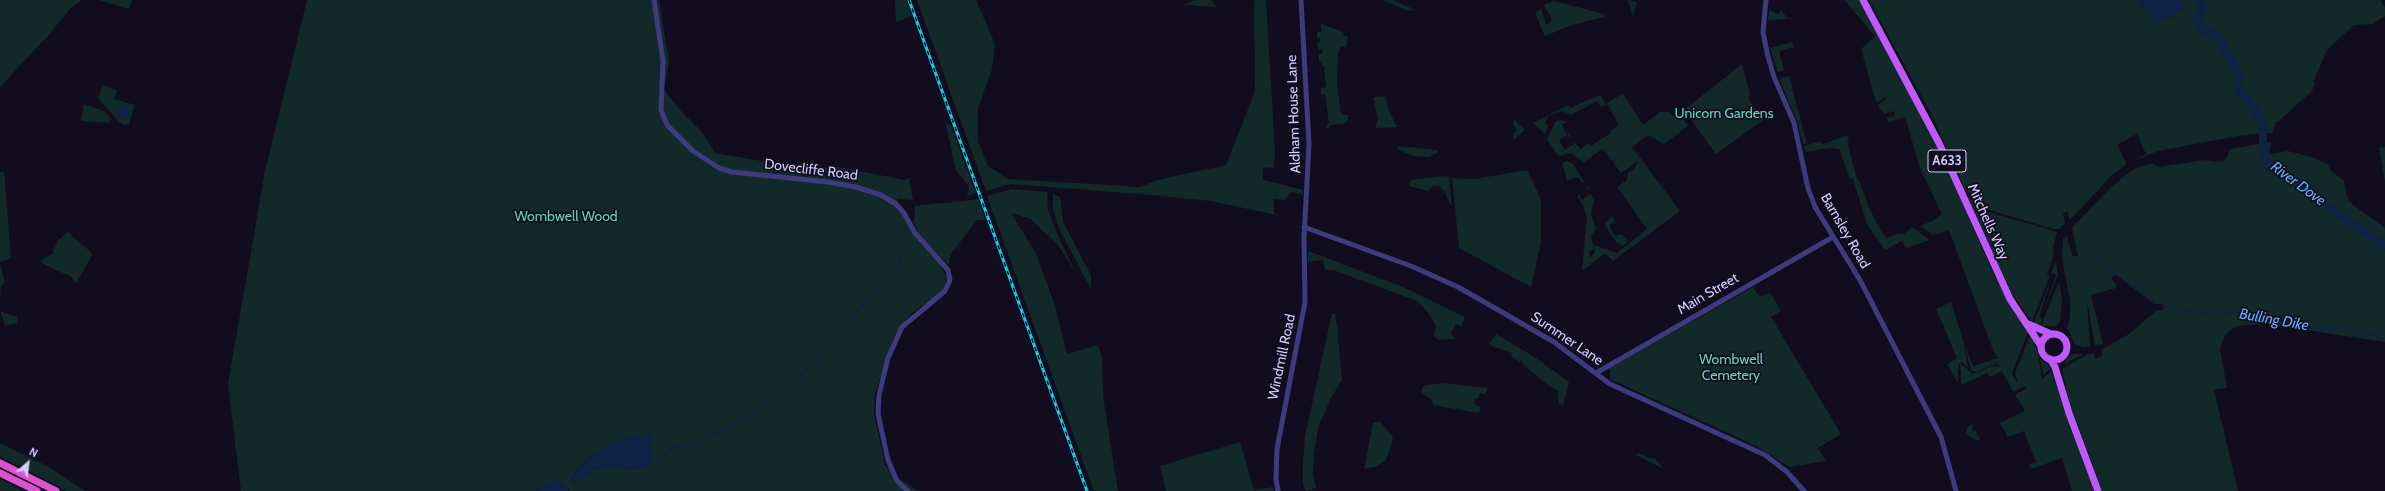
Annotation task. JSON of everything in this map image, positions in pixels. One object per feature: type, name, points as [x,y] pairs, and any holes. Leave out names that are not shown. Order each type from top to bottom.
[{"type":"highway","points":[[0,463],[56,491]]},
{"type":"highway","points":[[0,473],[37,491]]},
{"type":"main road","name":"Mitchells Way","points":[[1863,0],[1939,143],[2010,299],[2028,324],[2041,346]]},
{"type":"main road","points":[[2028,324],[2051,334],[2059,335],[2065,339],[2067,349],[2060,366],[2059,378]]},
{"type":"main road","points":[[2051,334],[2044,338],[2041,346],[2044,355],[2050,359],[2057,360],[2064,355]]},
{"type":"main road","points":[[2050,359],[2059,378],[2069,413],[2098,491]]},
{"type":"street","name":"Dovecliffe Road","points":[[654,0],[664,60],[662,110],[667,125],[693,151],[719,168],[732,172],[828,182],[856,187],[881,195],[900,208],[915,233],[948,270],[950,280],[946,291],[912,317],[902,327],[888,358],[879,395],[878,414],[888,460],[897,481],[908,491]]},
{"type":"street","name":"Aldham House Lane","points":[[1301,0],[1310,144],[1304,227]]},
{"type":"street","name":"Barnsley Road","points":[[1766,0],[1763,32],[1770,65],[1794,123],[1811,196],[1833,237],[1860,280],[1941,437],[1956,491]]},
{"type":"street","name":"Summer Lane","points":[[1304,227],[1411,266],[1458,287],[1543,335],[1610,384],[1765,455],[1787,472],[1804,491]]},
{"type":"street","name":"Windmill Road","points":[[1278,491],[1276,479],[1277,449],[1304,312],[1304,227]]},
{"type":"street","name":"Main Street","points":[[1596,373],[1833,237]]},
{"type":"green space","points":[[0,0],[82,0],[70,9],[46,38],[0,87]]},
{"type":"green space","points":[[99,0],[132,0],[129,9]]},
{"type":"green space","name":"Wombwell Wood","points":[[307,0],[659,0],[669,61],[664,90],[680,110],[704,134],[715,153],[802,168],[838,167],[905,180],[909,178],[913,200],[898,199],[896,205],[938,259],[947,278],[942,293],[913,312],[901,325],[892,341],[875,394],[874,414],[885,465],[900,479],[918,491],[570,491],[560,481],[555,480],[536,491],[241,491],[228,384],[265,171]],"holes":[[[646,434],[649,467],[636,469],[605,467],[592,470],[573,485],[572,477],[589,457]]]},
{"type":"green space","points":[[895,0],[907,0],[912,16],[896,22]]},
{"type":"green space","points":[[917,0],[976,0],[995,44],[992,69],[978,108],[978,141],[988,166],[1008,179],[1140,187],[1158,180],[1226,165],[1255,91],[1254,0],[1266,0],[1275,151],[1274,168],[1263,167],[1263,180],[1303,190],[1303,195],[1291,192],[1285,200],[1274,199],[1274,213],[1281,216],[1211,201],[1140,194],[1011,184],[986,191]]},
{"type":"green space","points":[[1194,0],[1211,0],[1217,7],[1184,5]]},
{"type":"green space","points":[[1382,0],[1392,0],[1416,10],[1409,11]]},
{"type":"green space","points":[[1628,0],[1637,2],[1633,16]]},
{"type":"green space","points":[[1844,0],[1860,0],[1924,116],[1993,273],[2016,315],[2029,330],[2012,373],[2014,378],[2018,382],[2015,373],[2031,333],[2038,353],[2042,379],[2053,369],[2090,474],[2094,491],[2072,491],[2062,458],[2031,469],[2028,465],[2036,462],[2024,431],[2008,437],[2000,423],[2025,411],[2015,395],[2027,388],[2025,386],[2013,392],[2002,371],[1990,377],[1987,373],[1962,385],[1960,363],[1973,374],[1993,366],[2001,367],[1997,363],[1976,372],[1971,370],[1964,343],[1973,366],[1998,358],[1993,350],[1949,230],[1933,235],[1920,226],[1932,221],[1942,214],[1920,168],[1905,117],[1888,122],[1886,116],[1889,118],[1895,116],[1894,111],[1884,114],[1878,105],[1886,99],[1884,97],[1877,103],[1875,99],[1861,49],[1875,36]]},
{"type":"green space","points":[[1869,0],[2138,0],[2156,23],[2163,18],[2175,16],[2178,12],[2185,8],[2180,0],[2380,0],[2385,7],[2385,16],[2373,24],[2354,25],[2327,50],[2314,80],[2315,84],[2312,91],[2276,122],[2272,133],[2243,135],[2158,151],[2131,162],[2146,154],[2137,134],[2117,145],[2127,164],[2113,174],[2071,219],[2069,220],[2068,212],[2063,213],[2065,223],[2059,229],[2053,229],[1986,209],[1965,189],[1929,110]]},
{"type":"green space","points":[[1554,1],[1604,14],[1604,17],[1572,25],[1545,36],[1535,13],[1541,8],[1546,25],[1548,24],[1552,20],[1544,5]]},
{"type":"green space","points":[[1770,7],[1770,11],[1779,14],[1780,10],[1789,19],[1768,20]]},
{"type":"green space","points":[[1321,24],[1343,32],[1344,36],[1348,36],[1346,47],[1341,46],[1338,52],[1337,82],[1341,115],[1348,115],[1348,120],[1344,124],[1331,125],[1328,129],[1326,127],[1329,123],[1325,94],[1321,94],[1321,88],[1326,87],[1324,66],[1322,66],[1322,61],[1319,61],[1319,54],[1323,53],[1322,49],[1318,49],[1317,42],[1320,42],[1320,38],[1317,38],[1317,32],[1321,32]]},
{"type":"green space","points":[[1792,42],[1794,47],[1779,51],[1784,71],[1778,72],[1770,48]]},
{"type":"green space","name":"Unicorn Gardens","points":[[1742,64],[1750,94],[1748,98],[1763,120],[1716,154],[1684,110]]},
{"type":"green space","points":[[1789,76],[1807,144],[1803,144],[1797,121],[1780,81],[1781,78]]},
{"type":"green space","points":[[103,85],[117,90],[114,99],[135,105],[129,124],[125,125],[119,122],[98,98]]},
{"type":"green space","points":[[1623,93],[1643,125],[1660,112],[1669,112],[1673,116],[1680,114],[1688,126],[1664,144],[1648,135],[1632,147],[1680,211],[1613,261],[1605,253],[1582,271],[1587,218],[1583,205],[1577,196],[1581,194],[1580,197],[1582,200],[1591,194],[1594,201],[1591,214],[1596,229],[1591,236],[1594,249],[1589,251],[1590,258],[1595,252],[1594,245],[1617,253],[1647,229],[1617,187],[1627,180],[1628,173],[1635,168],[1638,161],[1621,173],[1605,151],[1609,148],[1604,151],[1602,149],[1584,162],[1571,153],[1558,156],[1547,139],[1555,122],[1558,120],[1565,121],[1566,123],[1562,123],[1563,127],[1566,134],[1569,133],[1571,136],[1570,138],[1568,134],[1559,140],[1565,150],[1574,144],[1573,141],[1581,149],[1588,143],[1590,146],[1611,133],[1610,131],[1619,125],[1608,105],[1601,107],[1597,101],[1571,115],[1562,111],[1549,115],[1545,124],[1548,125],[1545,134],[1533,123],[1568,105],[1570,108],[1600,95],[1606,104]]},
{"type":"green space","points":[[1386,96],[1388,109],[1397,127],[1375,128],[1378,119],[1373,97]]},
{"type":"green space","points":[[84,104],[104,111],[111,119],[109,123],[81,121]]},
{"type":"green space","points":[[1514,119],[1525,130],[1513,140],[1513,134],[1517,130],[1513,125]]},
{"type":"green space","points":[[945,121],[951,126],[976,193],[966,196],[969,191],[967,183],[956,171]]},
{"type":"green space","points":[[1848,135],[1849,140],[1847,141],[1857,180],[1859,180],[1869,208],[1882,232],[1887,238],[1896,234],[1904,234],[1912,227],[1930,240],[1906,248],[1902,241],[1885,250],[1867,224],[1853,179],[1850,179],[1839,149],[1830,148],[1805,152],[1804,146],[1820,141],[1823,144]]},
{"type":"green space","points":[[2271,142],[2269,154],[2288,151],[2311,157],[2328,164],[2331,171],[2344,181],[2348,201],[2385,228],[2385,342],[2266,324],[2239,326],[2230,330],[2224,337],[2220,349],[2227,388],[2214,390],[2238,491],[2101,491],[2093,465],[2069,402],[2062,369],[2088,354],[2093,353],[2096,359],[2103,355],[2101,350],[2129,334],[2157,310],[2162,311],[2164,304],[2154,304],[2115,274],[2111,279],[2117,286],[2116,288],[2091,295],[2103,344],[2095,346],[2087,300],[2090,346],[2084,347],[2075,344],[2067,328],[2070,318],[2070,301],[2062,258],[2063,239],[2067,235],[2072,256],[2078,256],[2072,228],[2111,187],[2134,169],[2153,163],[2158,167],[2205,160],[2222,162],[2227,158],[2230,149]]},
{"type":"green space","points":[[1398,146],[1437,150],[1439,152],[1429,157],[1413,156],[1397,149]]},
{"type":"green space","points":[[2385,147],[2385,182],[2379,148]]},
{"type":"green space","points":[[1567,161],[1573,164],[1585,183],[1583,184],[1578,177],[1567,180],[1562,163]]},
{"type":"green space","points":[[1527,170],[1541,199],[1541,242],[1531,287],[1459,248],[1452,178],[1475,179]]},
{"type":"green space","points":[[4,171],[11,258],[0,262],[0,172]]},
{"type":"green space","points":[[1443,176],[1449,177],[1452,208],[1444,191],[1439,186],[1433,186],[1428,191],[1409,186],[1411,180]]},
{"type":"green space","points":[[1012,189],[1047,192],[1048,209],[1055,229],[1075,272],[1058,245],[1031,219],[1011,213],[1036,253],[1055,306],[1067,354],[1098,345],[1102,356],[1103,396],[1118,491],[1094,491],[987,196]]},
{"type":"green space","points":[[1053,194],[1060,197],[1063,222],[1091,275],[1091,289],[1059,228],[1053,209]]},
{"type":"green space","points":[[1967,196],[1985,211],[2057,232],[2053,248],[2054,255],[2047,274],[2050,275],[2032,322],[2011,292]]},
{"type":"green space","points":[[979,199],[985,220],[977,220],[951,254],[948,265],[920,236],[914,222],[915,206]]},
{"type":"green space","points":[[1613,216],[1614,221],[1610,225],[1610,228],[1615,236],[1622,234],[1628,242],[1623,246],[1617,243],[1605,226],[1606,222]]},
{"type":"green space","points":[[68,232],[93,254],[76,283],[70,276],[39,261],[52,254],[58,240]]},
{"type":"green space","points":[[1308,251],[1403,287],[1465,317],[1461,326],[1456,324],[1451,333],[1454,339],[1438,340],[1434,335],[1436,326],[1427,311],[1417,301],[1333,270],[1325,270],[1323,260],[1308,262]]},
{"type":"green space","points":[[2056,261],[2058,275],[2042,316],[2056,275],[2051,272]]},
{"type":"green space","points":[[0,264],[5,282],[1,286],[0,302]]},
{"type":"green space","points":[[2052,276],[2039,318],[2042,319],[2040,326],[2034,323]]},
{"type":"green space","points":[[2059,281],[2062,298],[2060,322],[2056,326],[2041,326]]},
{"type":"green space","name":"Wombwell Cemetery","points":[[1753,287],[1760,297],[1770,292],[1781,311],[1771,317],[1841,434],[1818,448],[1826,461],[1789,467],[1756,446],[1610,379],[1610,368]]},
{"type":"green space","points":[[1951,302],[1963,340],[1968,368],[1962,362],[1958,364],[1958,383],[1947,364],[1957,358],[1936,309]]},
{"type":"green space","points":[[0,311],[17,317],[18,323],[5,325]]},
{"type":"green space","points":[[1332,313],[1335,314],[1337,326],[1342,380],[1331,398],[1318,428],[1313,474],[1316,488],[1306,491],[1303,485],[1305,436]]},
{"type":"green space","points":[[1545,327],[1565,335],[1567,332],[1574,347],[1580,346],[1584,353],[1580,355],[1560,339],[1545,331]]},
{"type":"green space","points":[[1496,334],[1533,356],[1569,382],[1563,405],[1559,404],[1558,391],[1544,382],[1523,364],[1521,360],[1519,362],[1511,355],[1512,353],[1489,345]]},
{"type":"green space","points":[[2073,354],[2084,354],[2064,364],[2068,356]]},
{"type":"green space","points":[[2040,358],[2052,368],[2043,375]]},
{"type":"green space","points":[[1442,383],[1487,388],[1486,395],[1480,393],[1478,399],[1475,399],[1474,404],[1481,407],[1479,413],[1433,405],[1432,400],[1421,392],[1423,386]]},
{"type":"green space","points":[[1380,421],[1393,438],[1387,458],[1375,467],[1364,469],[1373,423]]},
{"type":"green space","points":[[1972,424],[1972,431],[1975,430],[1980,439],[1977,441],[1966,434],[1967,428]]},
{"type":"green space","points":[[1240,442],[1254,490],[1273,487],[1274,491],[1166,491],[1160,466]]},
{"type":"green space","points":[[0,443],[49,467],[85,491],[67,491],[0,456]]},
{"type":"green space","points":[[1638,453],[1649,458],[1655,458],[1664,469],[1636,455]]},
{"type":"green space","points":[[0,479],[23,491],[0,491]]},
{"type":"water","points":[[2138,0],[2180,0],[2185,8],[2178,12],[2175,16],[2163,18],[2156,24]]},
{"type":"water","points":[[121,106],[125,106],[129,112],[125,118],[121,118],[117,114],[117,110]]},
{"type":"water","points":[[646,434],[651,435],[651,462],[649,467],[636,469],[605,467],[592,470],[573,485],[572,478],[589,457],[610,442]]},
{"type":"water","points":[[555,480],[560,481],[569,491],[536,491]]},
{"type":"waterway","name":"River Dove","points":[[2200,0],[2202,8],[2197,20],[2201,28],[2218,37],[2239,74],[2238,89],[2262,120],[2264,155],[2268,165],[2277,172],[2296,179],[2320,201],[2385,246]]},
{"type":"waterway","points":[[661,461],[671,448],[692,444],[726,428],[770,400],[799,377],[856,314],[879,284],[898,266],[903,253],[911,244]]},
{"type":"waterway","name":"Bulling Dike","points":[[2092,256],[2155,303]]},
{"type":"waterway","name":"Bulling Dike","points":[[2162,305],[2176,309],[2207,313],[2219,312],[2256,315],[2312,328],[2341,329],[2385,337]]},
{"type":"railway","points":[[909,0],[1087,491]]}]
